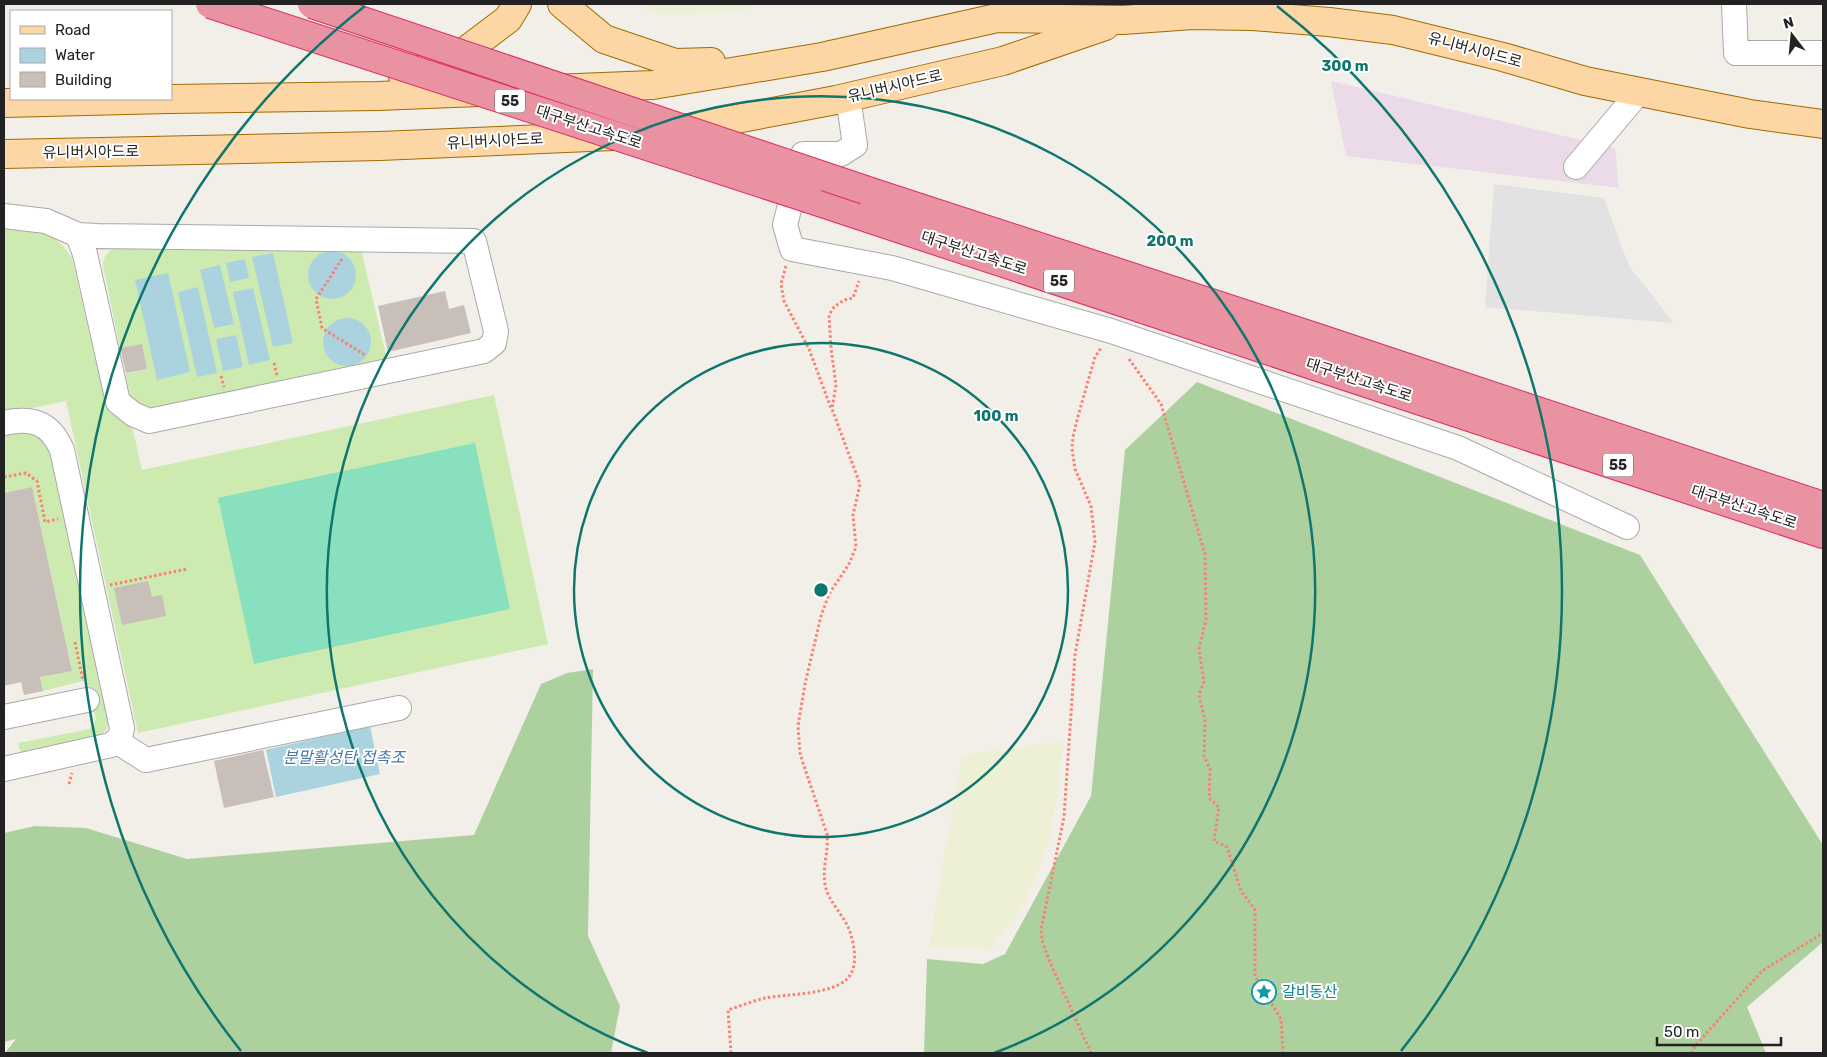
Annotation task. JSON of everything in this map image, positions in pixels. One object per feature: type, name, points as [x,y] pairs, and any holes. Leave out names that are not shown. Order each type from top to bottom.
[{"type":"highway","name":"대구부산고속도로","points":[[210,4],[1307,363],[1417,385],[1823,506]]},
{"type":"highway","name":"대구부산고속도로","points":[[312,4],[865,190],[1315,337],[1417,385],[1823,534]]},
{"type":"main road","points":[[322,96],[404,76],[459,56],[508,19],[517,4]]},
{"type":"main road","points":[[562,4],[604,39],[675,63],[822,57]]},
{"type":"main road","name":"유니버시아드로","points":[[172,99],[653,85],[822,57],[997,18],[1068,12],[1123,20],[1192,15],[1252,16],[1328,13],[1503,57],[1585,80],[1750,114],[1823,124]]},
{"type":"main road","name":"유니버시아드로","points":[[4,154],[380,146],[660,134],[848,97],[1003,62],[1123,20]]},
{"type":"main road","name":"유니버시아드로","points":[[4,103],[128,100]]},
{"type":"street","points":[[1734,4],[1736,53],[1823,53]]},
{"type":"street","points":[[1576,167],[1639,92]]},
{"type":"street","points":[[848,97],[855,145],[841,154],[803,154],[785,225],[792,249],[892,268],[1111,331],[1458,448],[1627,527]]},
{"type":"street","points":[[4,216],[46,221],[78,235],[474,241],[496,331],[494,343],[484,351],[149,421],[133,414],[118,402],[78,235]]},
{"type":"street","points":[[4,423],[17,420],[30,421],[45,427],[56,436],[62,450],[122,728],[120,738],[111,745],[4,769]]},
{"type":"street","points":[[4,718],[87,700]]},
{"type":"street","points":[[116,741],[146,760],[399,708]]},
{"type":"path","points":[[731,1053],[728,1010],[764,998],[819,990],[833,986],[848,978],[854,966],[854,950],[848,926],[829,896],[825,886],[827,834],[800,753],[798,726],[805,684],[821,616],[829,594],[848,564],[856,547],[853,515],[860,484],[809,349],[784,301],[780,284],[792,249]]},
{"type":"path","points":[[344,256],[316,299],[322,328],[366,356]]},
{"type":"path","points":[[832,409],[836,385],[831,348],[830,315],[834,307],[844,300],[853,298],[865,263]]},
{"type":"path","points":[[1092,1053],[1049,960],[1042,940],[1041,930],[1064,817],[1075,655],[1095,542],[1092,506],[1075,469],[1073,437],[1095,357],[1104,345],[1118,343],[1111,331]]},
{"type":"path","points":[[1129,358],[1161,404],[1205,554],[1206,619],[1199,649],[1204,682],[1199,694],[1205,721],[1204,756],[1210,768],[1208,798],[1219,807],[1214,841],[1226,847],[1241,891],[1255,910],[1255,976],[1281,1020],[1283,1053]]},
{"type":"path","points":[[4,477],[26,473],[37,481],[45,522],[76,515]]},
{"type":"path","points":[[92,589],[187,569]]},
{"type":"path","points":[[75,642],[87,700]]},
{"type":"path","points":[[1691,1053],[1694,1046],[1762,971],[1823,933]]},
{"type":"shaded area","points":[[1331,81],[1615,148],[1619,188],[1346,156]]},
{"type":"shaded area","points":[[1494,184],[1604,198],[1629,266],[1674,323],[1485,307]]},
{"type":"green space","points":[[637,4],[771,4],[722,13],[660,14]]},
{"type":"green space","points":[[4,228],[35,231],[51,236],[65,248],[72,258],[105,401],[110,414],[119,412],[133,430],[142,470],[494,395],[548,644],[138,733],[66,401],[4,414]]},
{"type":"green space","points":[[117,247],[359,249],[362,253],[388,364],[148,411],[131,399],[125,374],[147,369],[142,344],[120,348],[103,266],[107,254]]},
{"type":"green space","points":[[1197,382],[1640,555],[1823,845],[1823,942],[1747,1007],[1766,1053],[924,1053],[927,959],[983,964],[1005,954],[1091,796],[1125,450]]},
{"type":"green space","points":[[31,431],[50,446],[111,718],[107,729],[100,736],[21,754],[18,743],[90,729],[96,719],[87,680],[43,691],[40,677],[72,670],[32,487],[4,493],[4,432]]},
{"type":"green space","points":[[475,443],[510,609],[254,664],[218,498]]},
{"type":"green space","points":[[593,669],[588,936],[620,1006],[611,1053],[5,1053],[16,1039],[4,1042],[4,833],[35,826],[86,828],[187,859],[474,835],[541,684],[567,673]]},
{"type":"green space","points":[[1064,741],[1051,837],[1025,902],[990,950],[929,946],[962,755]]},
{"type":"water","points":[[332,251],[341,253],[349,258],[354,266],[356,275],[354,284],[349,292],[341,297],[332,299],[323,297],[315,292],[310,284],[308,275],[310,266],[315,258],[323,253]]},
{"type":"water","points":[[273,253],[293,343],[273,347],[252,257]]},
{"type":"water","points":[[245,259],[249,278],[230,282],[226,263]]},
{"type":"water","points":[[220,265],[234,324],[214,328],[200,270]]},
{"type":"water","points":[[168,273],[190,372],[157,380],[135,280]]},
{"type":"water","points":[[198,287],[217,373],[197,377],[178,292]]},
{"type":"water","points":[[253,288],[270,360],[249,365],[233,292]]},
{"type":"water","points":[[347,318],[356,320],[364,325],[369,333],[371,342],[369,351],[364,359],[356,364],[347,366],[338,364],[330,359],[325,351],[323,342],[325,333],[330,325],[338,320]]},
{"type":"water","points":[[236,335],[243,367],[223,371],[216,339]]},
{"type":"water","name":"분말활성탄 접촉조","points":[[370,726],[380,774],[276,797],[266,750]]},
{"type":"building","points":[[445,291],[449,309],[464,305],[471,333],[388,352],[378,306]]},
{"type":"building","points":[[142,344],[147,369],[126,373],[120,348]]},
{"type":"building","points":[[32,487],[72,671],[40,677],[43,691],[24,695],[21,682],[4,686],[4,493]]},
{"type":"building","points":[[148,581],[152,597],[162,595],[166,616],[122,625],[114,588]]},
{"type":"building","points":[[263,750],[274,797],[224,808],[214,761]]},
{"type":"place","name":"갈비동산","points":[[1264,992]]}]
